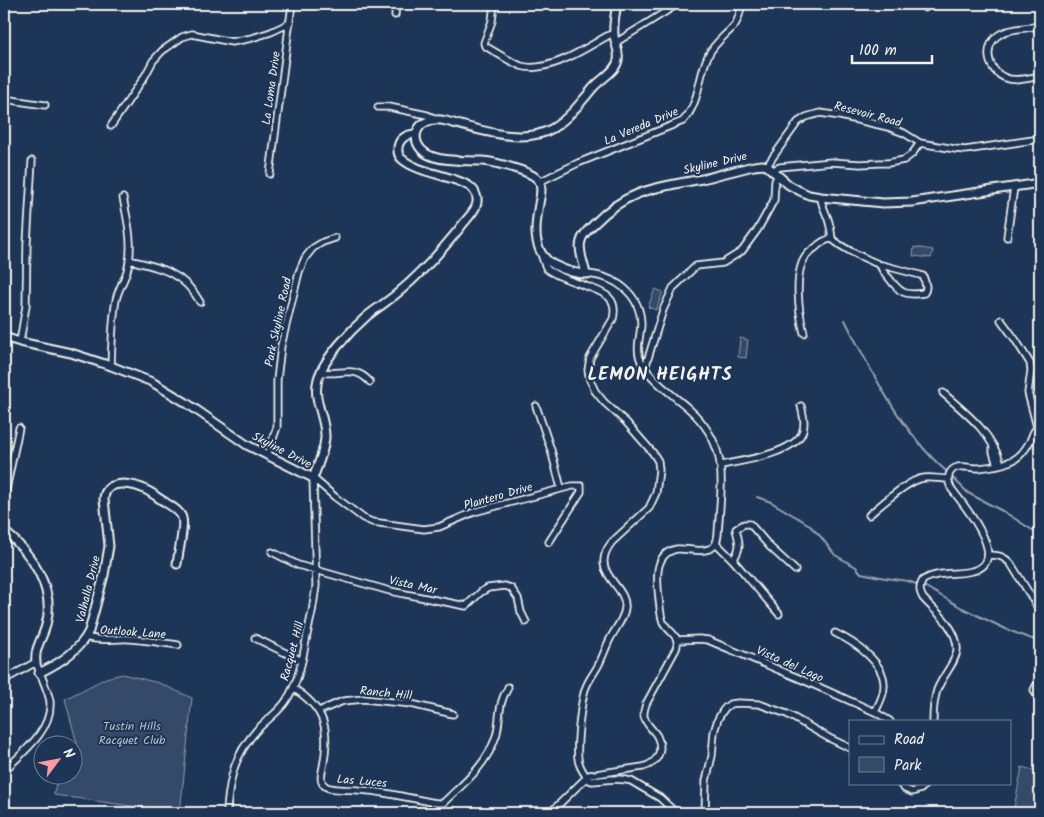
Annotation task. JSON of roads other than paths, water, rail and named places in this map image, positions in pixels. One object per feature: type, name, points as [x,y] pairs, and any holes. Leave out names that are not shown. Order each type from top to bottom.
[{"type":"street","name":"La Loma Drive","points":[[270,174],[292,4]]},
{"type":"street","points":[[395,15],[396,4]]},
{"type":"street","points":[[494,4],[492,21],[485,37],[485,46],[524,67],[559,62],[608,35],[614,34]]},
{"type":"street","points":[[617,4],[614,34],[618,60],[614,68],[564,120],[547,132],[535,135],[510,135],[479,130],[440,120],[432,120],[423,123],[418,128],[416,134],[421,148],[432,156],[445,159],[491,162],[528,173],[535,177],[540,182],[541,192],[536,231],[537,243],[544,263],[550,271],[606,294],[614,307],[613,319],[590,358],[588,370],[590,380],[604,402],[626,422],[653,453],[658,461],[659,470],[656,493],[649,508],[612,542],[605,555],[604,563],[607,572],[624,598],[625,606],[600,662],[586,686],[583,696],[578,759],[589,780],[616,779],[631,781],[660,798],[676,813]]},
{"type":"street","points":[[615,43],[678,4]]},
{"type":"street","name":"La Vereda Drive","points":[[540,182],[578,162],[683,121],[689,115],[695,102],[703,67],[709,54],[716,43],[735,25],[742,4]]},
{"type":"street","points":[[112,126],[153,61],[162,51],[182,37],[192,34],[232,42],[271,32],[290,23]]},
{"type":"street","points":[[1040,26],[1002,33],[995,38],[989,52],[989,60],[996,72],[1007,79],[1040,76]]},
{"type":"street","points":[[4,99],[45,105]]},
{"type":"street","points":[[378,107],[389,107],[428,115],[432,117],[432,120]]},
{"type":"street","name":"Resevoir Road","points":[[773,170],[773,157],[798,122],[806,117],[820,113],[888,127],[904,133],[920,144]]},
{"type":"street","name":"Skyline Drive","points":[[4,337],[71,354],[152,382],[185,402],[237,440],[313,478],[324,448],[325,437],[316,392],[321,372],[334,352],[350,333],[430,264],[476,206],[476,194],[471,188],[460,182],[414,166],[399,156],[398,145],[402,139],[411,134],[416,134]]},
{"type":"street","points":[[773,170],[831,162],[888,163],[904,160],[920,144],[965,150],[1040,139]]},
{"type":"street","points":[[20,342],[26,306],[27,243],[32,161]]},
{"type":"street","name":"Skyline Drive","points":[[586,274],[580,248],[582,238],[612,207],[624,200],[658,187],[754,166],[762,165],[773,170]]},
{"type":"street","points":[[773,170],[789,185],[800,191],[821,197],[883,203],[907,203],[1040,183]]},
{"type":"street","points":[[645,368],[663,310],[673,288],[696,266],[723,263],[742,251],[758,230],[774,200],[776,181],[773,170]]},
{"type":"street","points":[[1007,237],[1014,187]]},
{"type":"street","points":[[821,197],[821,203],[830,227],[832,239],[842,248],[880,265],[920,274],[923,276],[926,291],[924,293],[906,294],[897,290],[880,265]]},
{"type":"street","points":[[110,366],[116,298],[127,271],[129,260],[130,233],[123,198]]},
{"type":"street","name":"Park Skyline Road","points":[[267,456],[277,427],[277,380],[281,346],[299,272],[305,258],[313,248],[335,238]]},
{"type":"street","points":[[804,333],[798,303],[801,269],[806,254],[827,239],[832,239]]},
{"type":"street","points":[[541,252],[547,260],[572,272],[614,280],[632,297],[640,313],[640,360],[645,368],[706,427],[717,448],[721,465],[716,543],[706,550],[673,550],[663,557],[659,565],[657,577],[661,617],[666,627],[678,640],[676,649],[644,711],[646,721],[659,742],[660,752],[656,759],[647,766],[592,774],[550,813]]},
{"type":"street","points":[[129,260],[159,268],[184,281],[194,291],[200,302]]},
{"type":"street","points":[[933,720],[934,702],[938,690],[956,659],[957,645],[947,623],[923,598],[919,586],[922,580],[936,575],[976,571],[984,565],[988,555],[987,548],[975,521],[950,488],[948,475],[957,467],[975,468],[999,465],[1019,457],[1028,445],[1034,430],[1039,427],[1028,393],[1031,379],[1030,363],[1016,339],[1001,320]]},
{"type":"street","points":[[321,372],[356,372],[370,382]]},
{"type":"street","points":[[943,393],[986,432],[993,447],[997,450],[999,465]]},
{"type":"street","points":[[536,406],[562,488]]},
{"type":"street","points":[[721,465],[763,457],[787,447],[801,435],[804,426],[801,406]]},
{"type":"street","points":[[4,499],[19,428]]},
{"type":"street","name":"Plantero Drive","points":[[313,478],[334,497],[363,518],[372,522],[424,529],[439,527],[474,512],[562,488],[581,486],[581,492],[549,542]]},
{"type":"street","name":"Racquet Hill","points":[[227,809],[232,770],[241,750],[256,731],[286,702],[302,661],[315,600],[317,570],[313,478]]},
{"type":"street","points":[[869,515],[895,494],[917,480],[925,478],[948,479]]},
{"type":"street","name":"Valhalla Drive","points":[[39,673],[57,664],[76,648],[86,637],[92,621],[108,553],[104,493],[108,487],[120,484],[148,491],[177,511],[182,518],[182,527],[177,564]]},
{"type":"street","points":[[733,560],[740,547],[736,529],[744,524],[750,524],[770,547],[795,570]]},
{"type":"street","points":[[4,531],[18,544],[36,568],[42,578],[48,597],[46,626],[35,653],[39,673],[50,702],[47,721],[39,735],[4,771]]},
{"type":"street","points":[[716,543],[779,614]]},
{"type":"street","name":"Vista Mar","points":[[272,552],[298,565],[391,592],[466,606],[488,588],[504,586],[511,588],[518,598],[521,612],[526,622]]},
{"type":"street","points":[[988,555],[1006,558],[1040,611]]},
{"type":"street","points":[[835,633],[850,641],[868,656],[880,670],[884,685],[882,700],[875,712]]},
{"type":"street","name":"Outlook Lane","points":[[86,637],[96,640],[130,639],[178,645]]},
{"type":"street","points":[[255,638],[302,661]]},
{"type":"street","name":"Vista del Lago","points":[[678,640],[708,640],[803,680],[875,712],[888,720]]},
{"type":"street","points":[[4,680],[36,662]]},
{"type":"street","points":[[1040,685],[1036,686],[1034,690],[1040,696]]},
{"type":"street","name":"Las Luces","points":[[293,688],[313,702],[319,711],[326,729],[326,753],[321,780],[324,785],[331,789],[362,790],[443,803],[479,768],[489,751],[496,735],[502,699],[508,687]]},
{"type":"street","name":"Ranch Hill","points":[[319,711],[343,701],[364,699],[411,704],[453,714]]},
{"type":"street","points":[[705,813],[706,781],[712,756],[714,732],[722,712],[730,704],[759,704],[787,714],[849,748]]},
{"type":"street","points":[[899,784],[912,792],[921,789],[925,784]]},
{"type":"waterway","points":[[845,320],[865,359],[902,420],[930,456],[946,471]]},
{"type":"waterway","points":[[952,477],[968,493],[1006,513],[1040,535]]},
{"type":"waterway","points":[[757,497],[771,502],[808,524],[835,555],[856,567],[861,573],[916,584]]},
{"type":"waterway","points":[[924,586],[962,608],[1008,630],[1040,642]]},
{"type":"district","name":"LEMON HEIGHTS","points":[[660,374]]},
{"type":"park label","name":"Tustin Hills Racquet Club","points":[[132,733]]}]
